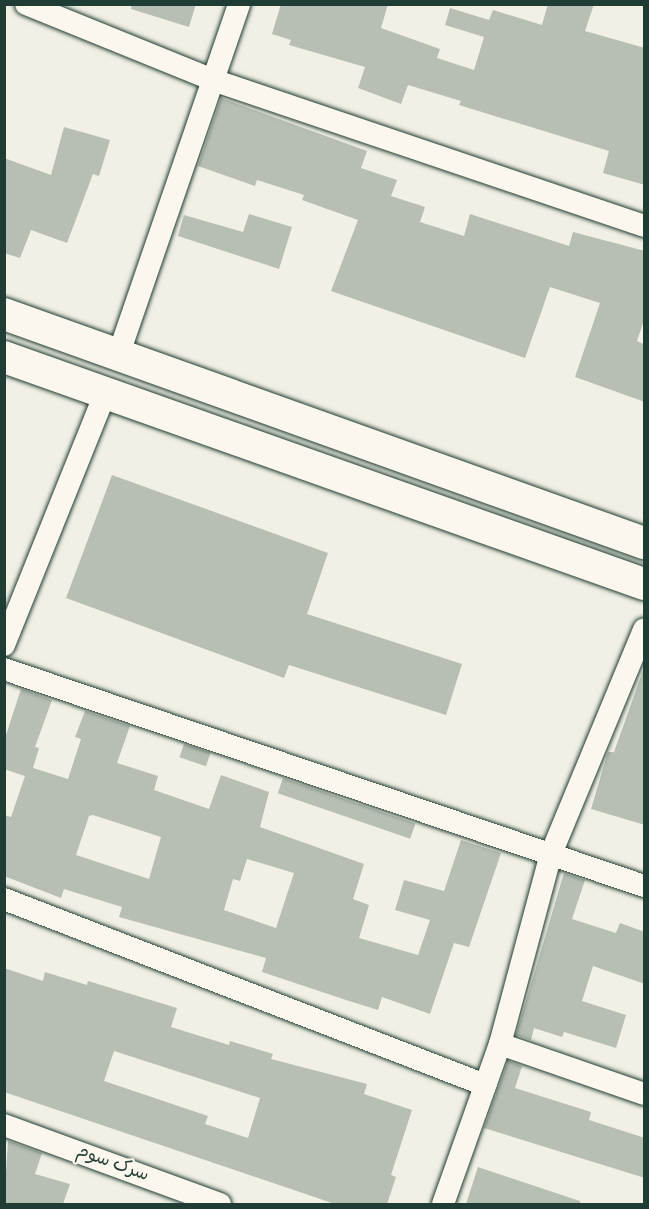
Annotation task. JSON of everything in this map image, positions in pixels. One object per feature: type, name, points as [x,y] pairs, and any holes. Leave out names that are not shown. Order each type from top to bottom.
[{"type":"main road","points":[[4,314],[645,543]]},
{"type":"main road","points":[[4,357],[645,584]]},
{"type":"street","points":[[26,4],[213,80],[645,226]]},
{"type":"street","points":[[118,356],[239,4]]},
{"type":"street","points":[[4,645],[105,394]]},
{"type":"street","points":[[442,1204],[500,1044],[551,854],[645,630]]},
{"type":"street","points":[[4,669],[645,886]]},
{"type":"street","points":[[4,899],[485,1085]]},
{"type":"street","points":[[500,1044],[645,1094]]},
{"type":"street","name":"سرک سوم","points":[[4,1125],[220,1204]]},
{"type":"building","points":[[132,4],[196,4],[189,27],[131,9]]},
{"type":"building","points":[[281,4],[388,4],[381,28],[440,49],[437,58],[474,70],[484,37],[445,25],[450,8],[489,20],[493,10],[542,25],[548,4],[594,4],[585,31],[645,48],[645,185],[603,173],[609,151],[459,105],[461,101],[408,85],[401,104],[358,88],[365,67],[289,45],[291,40],[272,34]]},
{"type":"building","points":[[221,98],[367,151],[361,168],[397,180],[391,196],[425,207],[420,222],[464,236],[470,214],[569,246],[573,232],[645,251],[645,317],[637,341],[645,345],[645,402],[575,377],[600,303],[550,287],[525,358],[331,291],[358,220],[302,200],[304,195],[257,180],[255,186],[198,166]]},
{"type":"building","points":[[64,127],[110,140],[99,176],[93,174],[67,243],[31,230],[20,258],[4,253],[4,158],[51,175]]},
{"type":"building","points":[[249,214],[292,227],[279,269],[178,236],[184,215],[243,232]]},
{"type":"building","points":[[112,475],[328,553],[307,614],[462,664],[446,715],[289,665],[284,678],[66,598]]},
{"type":"building","points":[[645,665],[645,825],[591,809],[608,752],[614,752]]},
{"type":"building","points":[[21,689],[52,700],[35,747],[39,748],[33,768],[68,779],[81,739],[75,737],[85,711],[130,726],[117,763],[158,776],[154,790],[209,809],[221,775],[269,792],[260,827],[364,864],[353,899],[369,905],[359,938],[418,955],[430,920],[395,910],[404,880],[444,891],[461,840],[501,853],[469,947],[454,943],[430,1014],[382,997],[378,1010],[262,972],[266,958],[119,917],[122,907],[64,889],[61,898],[4,876],[4,815],[11,817],[25,776],[4,769],[4,741]],"holes":[[[93,815],[161,837],[149,879],[76,855],[89,816]],[[247,859],[294,873],[276,928],[224,910],[233,879],[240,881]]]},
{"type":"building","points":[[184,744],[210,753],[206,766],[179,757]]},
{"type":"building","points":[[283,778],[415,824],[410,839],[278,793]]},
{"type":"building","points":[[564,873],[585,880],[572,919],[616,933],[620,923],[645,932],[645,984],[593,966],[582,1001],[626,1015],[616,1048],[564,1032],[562,1037],[534,1028],[531,1040],[516,1035]]},
{"type":"building","points":[[4,968],[43,981],[45,972],[87,985],[88,981],[177,1008],[171,1027],[229,1045],[230,1041],[273,1054],[271,1059],[367,1084],[364,1094],[412,1110],[391,1175],[396,1177],[387,1204],[335,1204],[4,1092]],"holes":[[[114,1051],[260,1098],[248,1138],[205,1124],[208,1116],[104,1081]]]},
{"type":"building","points":[[508,1061],[522,1066],[515,1088],[591,1112],[589,1120],[645,1138],[645,1178],[484,1128]]},
{"type":"building","points":[[8,1141],[42,1153],[35,1174],[70,1184],[63,1204],[4,1204]]},
{"type":"building","points":[[478,1167],[580,1201],[580,1204],[466,1204]]}]
